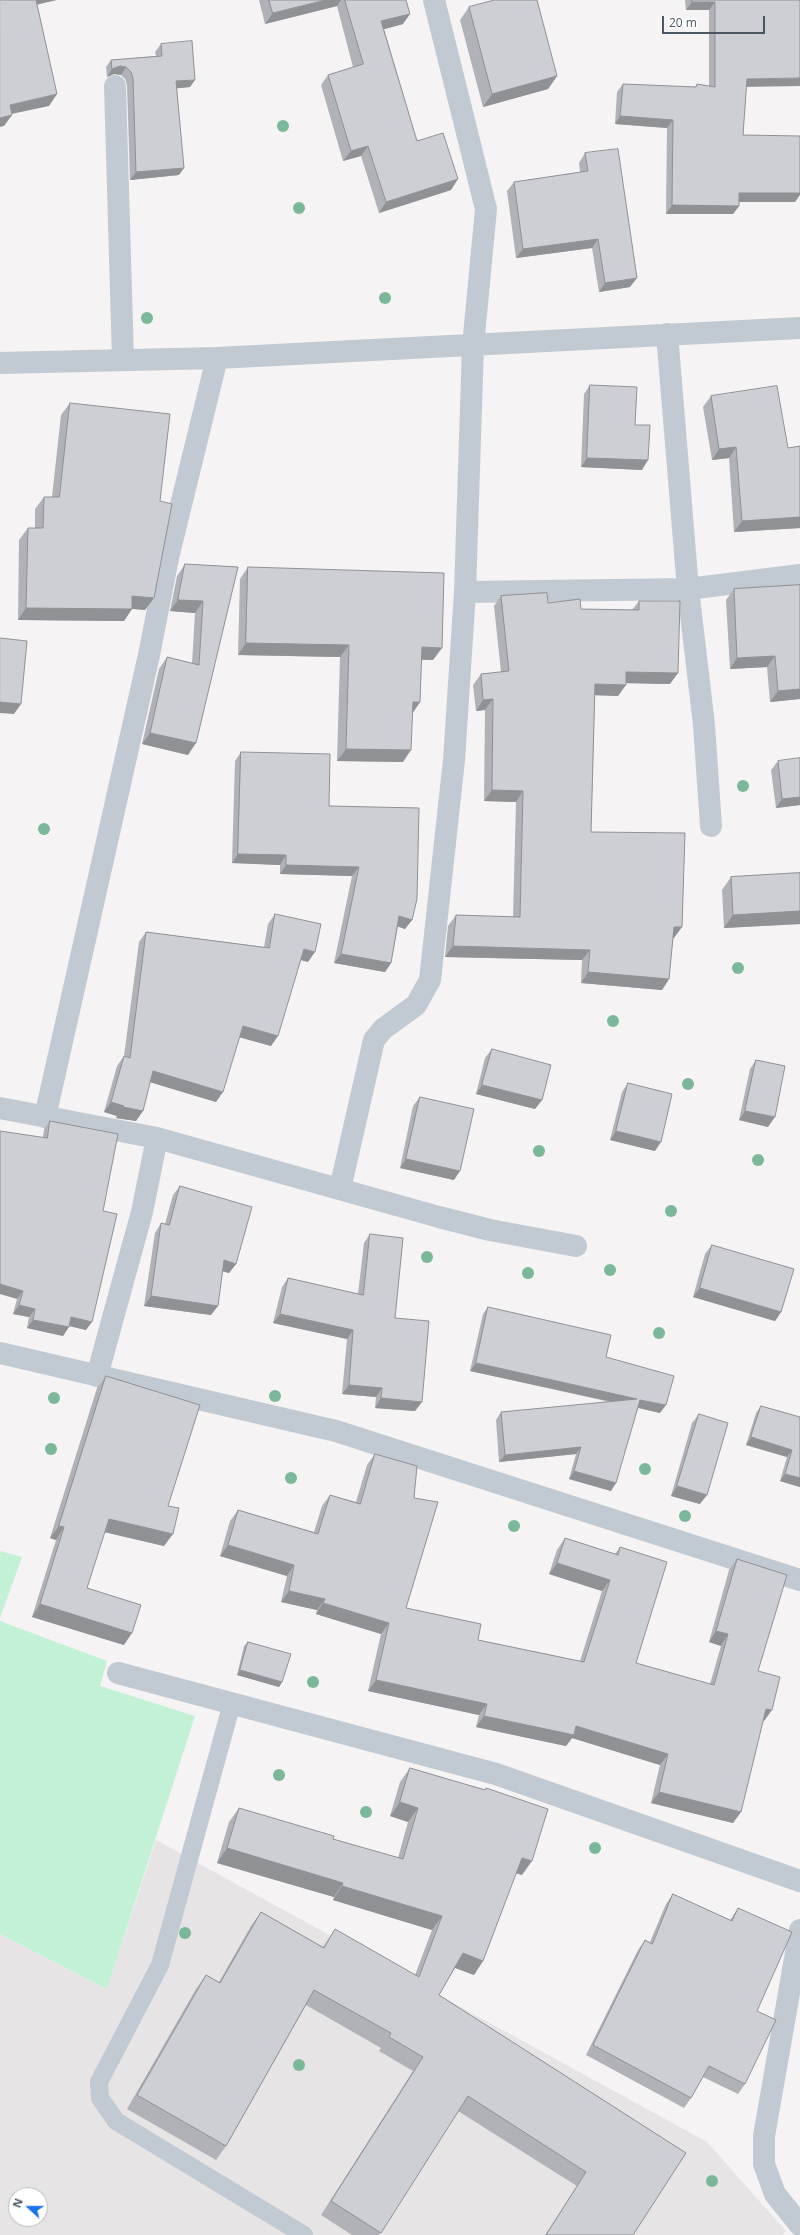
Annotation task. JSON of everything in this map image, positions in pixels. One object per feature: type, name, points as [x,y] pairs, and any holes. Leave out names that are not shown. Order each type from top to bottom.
[{"type":"street","points":[[340,1189],[374,1040],[383,1029],[416,1005],[430,980],[454,760],[465,592],[473,346],[486,209],[434,0]]},
{"type":"street","points":[[115,86],[123,360]]},
{"type":"street","points":[[0,363],[217,358],[800,328]]},
{"type":"street","points":[[667,334],[688,589],[704,725],[711,826]]},
{"type":"street","points":[[45,1117],[147,663],[170,551],[217,358]]},
{"type":"street","points":[[465,592],[688,589],[800,575]]},
{"type":"street","points":[[0,1108],[157,1138],[490,1230],[576,1246]]},
{"type":"street","points":[[97,1376],[142,1212],[157,1138]]},
{"type":"street","points":[[0,1353],[336,1431],[800,1580]]},
{"type":"street","points":[[118,1673],[496,1774],[800,1881]]},
{"type":"street","points":[[800,1930],[764,2136],[764,2164],[775,2194],[800,2225]]},
{"type":"lane","points":[[232,1703],[160,1965],[99,2082],[100,2098],[116,2121],[304,2235]]},
{"type":"shaded area","points":[[156,1840],[707,2142],[786,2231],[782,2235],[0,2235],[0,1934],[107,1989]]},
{"type":"green space","points":[[0,1551],[22,1557],[0,1618]]},
{"type":"green space","points":[[0,1621],[107,1661],[100,1686],[195,1716],[107,1989],[0,1934]]},
{"type":"building","points":[[0,0],[36,0],[57,94],[10,105],[12,115],[0,118]]},
{"type":"building","points":[[269,0],[326,0],[273,13]]},
{"type":"building","points":[[345,0],[406,0],[410,14],[381,21],[417,141],[443,133],[458,179],[386,202],[368,146],[351,151],[328,75],[363,64]]},
{"type":"building","points":[[495,0],[537,0],[557,76],[492,94],[469,7]]},
{"type":"building","points":[[692,0],[800,0],[800,78],[747,79],[743,135],[800,136],[800,193],[739,193],[739,206],[672,205],[673,120],[620,116],[623,84],[696,87],[697,84],[715,87],[715,2],[692,2]]},
{"type":"building","points":[[192,41],[195,80],[176,81],[184,168],[136,172],[133,78],[131,72],[126,67],[120,66],[112,69],[111,60],[162,56],[161,44]]},
{"type":"building","points":[[618,149],[637,278],[605,283],[598,239],[523,249],[514,182],[588,171],[585,153]]},
{"type":"building","points":[[590,385],[637,387],[635,425],[650,425],[648,460],[587,458]]},
{"type":"building","points":[[777,386],[788,448],[800,446],[800,517],[742,521],[736,447],[719,449],[711,396]]},
{"type":"building","points":[[70,403],[170,414],[160,501],[172,504],[154,598],[132,596],[132,609],[26,608],[28,528],[43,528],[44,497],[59,497]]},
{"type":"building","points":[[185,564],[238,567],[196,743],[150,733],[167,657],[199,665],[203,601],[178,600]]},
{"type":"building","points":[[248,567],[444,573],[442,648],[422,647],[420,702],[413,702],[411,750],[346,749],[349,645],[246,643]]},
{"type":"building","points":[[800,585],[800,689],[778,691],[775,656],[737,658],[734,589]]},
{"type":"building","points":[[547,593],[548,603],[580,599],[581,609],[639,610],[639,601],[680,601],[678,673],[626,672],[626,685],[595,684],[591,832],[685,833],[682,927],[674,927],[669,979],[588,972],[590,950],[453,946],[456,915],[520,917],[523,791],[492,790],[493,699],[483,700],[481,674],[509,671],[501,596]]},
{"type":"building","points":[[0,638],[27,641],[21,704],[0,702]]},
{"type":"building","points":[[241,752],[330,754],[329,806],[419,808],[417,899],[412,920],[399,916],[391,963],[341,954],[359,867],[286,865],[286,855],[238,854]]},
{"type":"building","points":[[800,758],[800,797],[782,799],[778,761]]},
{"type":"building","points":[[800,873],[800,911],[733,915],[731,877]]},
{"type":"building","points":[[275,914],[321,924],[315,952],[304,949],[278,1036],[243,1026],[223,1092],[153,1071],[143,1111],[123,1107],[124,1106],[111,1102],[124,1056],[130,1058],[146,932],[269,948]]},
{"type":"building","points":[[492,1049],[551,1065],[542,1100],[482,1085]]},
{"type":"building","points":[[756,1060],[785,1066],[775,1117],[745,1111]]},
{"type":"building","points":[[628,1083],[672,1094],[661,1142],[616,1131]]},
{"type":"building","points":[[420,1097],[474,1109],[460,1171],[406,1159]]},
{"type":"building","points":[[50,1121],[118,1134],[103,1211],[117,1214],[92,1322],[71,1317],[69,1327],[33,1320],[35,1309],[19,1305],[23,1291],[0,1284],[0,1131],[47,1138]]},
{"type":"building","points":[[180,1186],[252,1207],[236,1264],[224,1260],[218,1306],[151,1296],[161,1223],[169,1225]]},
{"type":"building","points":[[370,1234],[403,1238],[395,1318],[429,1321],[422,1402],[381,1398],[382,1388],[349,1385],[353,1330],[280,1314],[288,1278],[363,1295]]},
{"type":"building","points":[[712,1245],[794,1269],[781,1312],[700,1288]]},
{"type":"building","points":[[488,1307],[611,1335],[606,1357],[674,1376],[666,1405],[640,1400],[616,1483],[574,1471],[581,1447],[505,1455],[501,1412],[637,1399],[476,1363]]},
{"type":"building","points":[[106,1376],[200,1405],[168,1506],[179,1508],[173,1534],[109,1519],[87,1588],[141,1605],[132,1633],[40,1604],[64,1527],[59,1526]]},
{"type":"building","points":[[761,1406],[800,1417],[800,1478],[785,1474],[792,1450],[751,1437]]},
{"type":"building","points":[[699,1414],[728,1423],[707,1495],[677,1486]]},
{"type":"building","points":[[375,1454],[417,1466],[414,1498],[438,1502],[406,1608],[481,1624],[478,1640],[584,1662],[610,1580],[557,1563],[565,1538],[618,1555],[620,1547],[667,1562],[636,1663],[714,1685],[728,1634],[716,1631],[737,1559],[787,1575],[758,1671],[780,1677],[772,1710],[766,1709],[741,1812],[659,1792],[668,1754],[576,1726],[574,1735],[484,1716],[487,1704],[376,1680],[389,1623],[323,1603],[325,1599],[289,1591],[294,1565],[228,1545],[238,1510],[318,1534],[330,1495],[360,1504]]},
{"type":"building","points":[[248,1642],[291,1654],[282,1682],[240,1670]]},
{"type":"building","points":[[410,1768],[485,1790],[486,1788],[548,1809],[532,1861],[522,1858],[483,1961],[463,1953],[439,1995],[686,2153],[633,2235],[546,2235],[586,2172],[468,2096],[381,2233],[331,2201],[423,2057],[389,2037],[391,2033],[314,1990],[226,2146],[137,2095],[206,1975],[220,1983],[261,1912],[324,1948],[335,1929],[419,1977],[442,1916],[342,1886],[343,1883],[227,1848],[239,1808],[334,1836],[333,1839],[403,1859],[418,1808],[400,1802]]},
{"type":"building","points":[[673,1894],[732,1921],[738,1908],[792,1932],[757,2011],[776,2020],[745,2084],[709,2066],[691,2098],[593,2045],[645,1940],[652,1944]]}]
